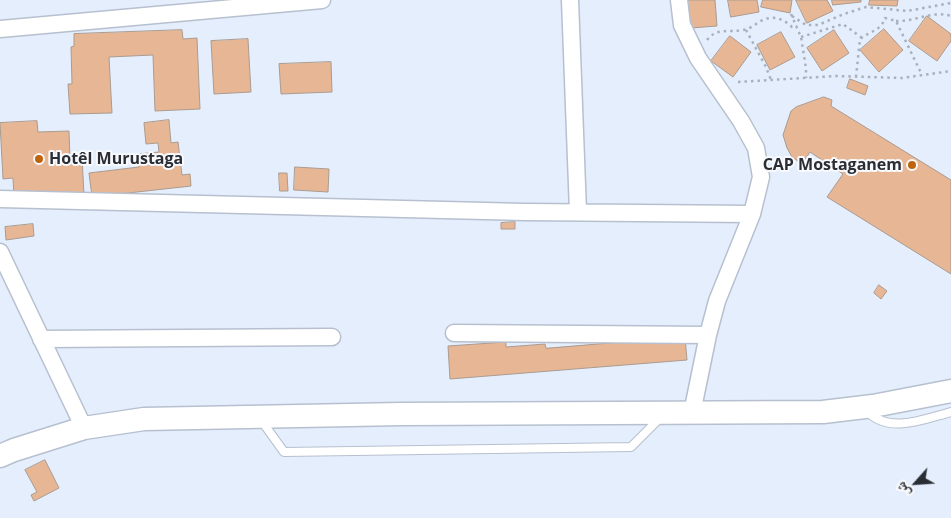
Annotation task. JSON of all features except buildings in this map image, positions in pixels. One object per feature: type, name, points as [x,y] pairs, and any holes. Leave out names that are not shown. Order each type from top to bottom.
[{"type":"main road","points":[[0,456],[84,428],[144,419],[411,414],[823,412],[863,408],[951,391]]},
{"type":"street","points":[[0,29],[322,0]]},
{"type":"street","points":[[570,0],[578,212]]},
{"type":"street","points":[[678,0],[682,25],[698,58],[741,121],[756,148],[761,177],[752,214],[718,301],[708,335],[692,412]]},
{"type":"street","points":[[0,199],[752,214]]},
{"type":"street","points":[[0,252],[84,428]]},
{"type":"street","points":[[454,332],[708,335]]},
{"type":"street","points":[[41,339],[332,337]]},
{"type":"lane","points":[[863,408],[872,417],[894,424],[907,423],[951,412]]},
{"type":"lane","points":[[258,417],[284,452],[631,447],[665,413]]},
{"type":"path","points":[[806,78],[801,37],[792,15],[806,25],[818,25],[866,7],[907,11],[951,3]]},
{"type":"path","points":[[856,76],[858,50],[862,38],[868,33],[878,30],[883,25],[885,18],[896,21],[910,21],[935,14],[951,16]]},
{"type":"path","points":[[703,45],[712,34],[746,30],[764,19],[773,17],[788,23],[792,27],[797,26]]},
{"type":"path","points":[[896,21],[922,75]]},
{"type":"path","points":[[801,37],[843,24],[862,38]]},
{"type":"path","points":[[746,30],[772,80]]},
{"type":"path","points":[[738,82],[836,76],[902,78],[951,72]]},
{"type":"place","name":"Hotêl Murustaga","points":[[39,159]]},
{"type":"place","name":"CAP Mostaganem","points":[[912,165]]}]
